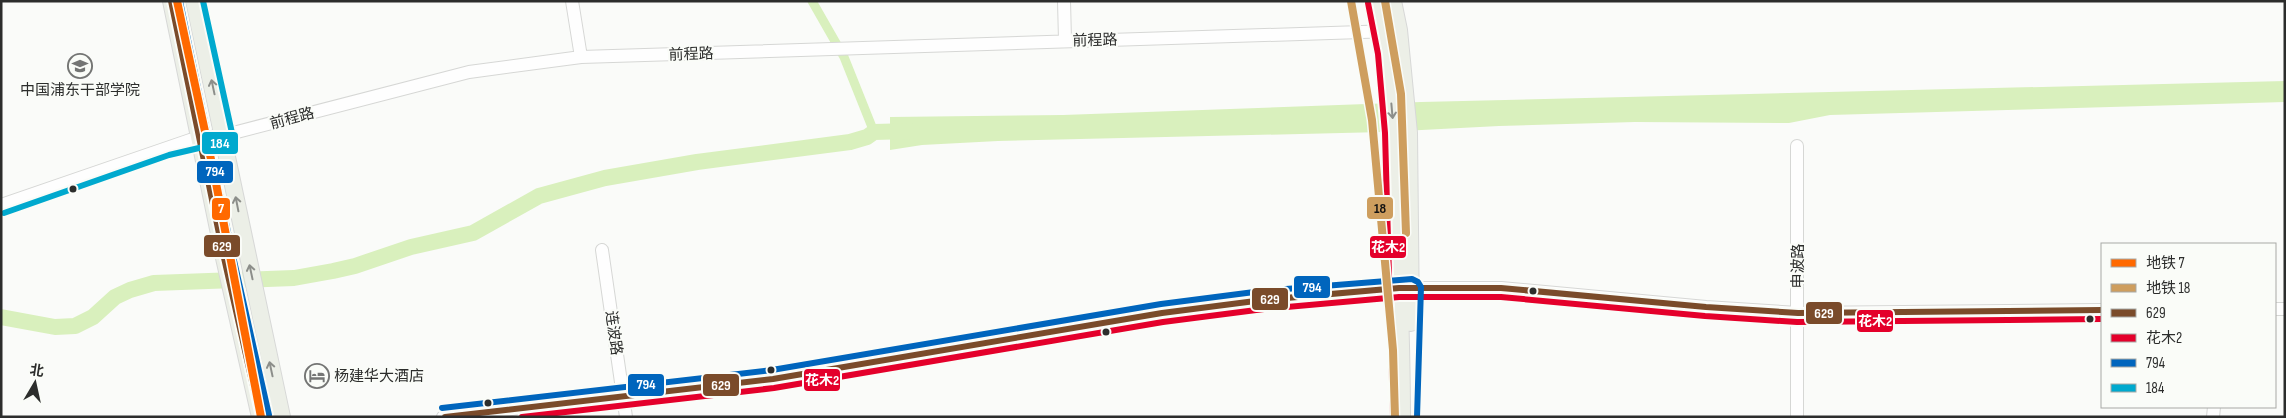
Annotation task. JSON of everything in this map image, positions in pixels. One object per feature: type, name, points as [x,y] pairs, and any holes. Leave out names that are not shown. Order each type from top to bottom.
[{"type":"main road","points":[[172,1],[224,258],[260,417]]},
{"type":"main road","points":[[194,1],[282,417]]},
{"type":"main road","points":[[1377,1],[1392,31]]},
{"type":"main road","points":[[1393,1],[1392,31],[1401,133],[1408,417]]},
{"type":"main road","points":[[1402,417],[1406,288]]},
{"type":"street","points":[[572,1],[581,57]]},
{"type":"street","points":[[1064,1],[1066,40]]},
{"type":"street","name":"前程路","points":[[1,205],[167,147],[200,138],[223,134],[470,72],[581,57],[1392,31]]},
{"type":"street","name":"申波路","points":[[1796,417],[1798,313],[1797,146]]},
{"type":"street","name":"连波路","points":[[602,250],[626,417]]},
{"type":"street","points":[[443,417],[623,398],[774,379],[1162,313],[1264,300],[1406,288],[1501,288],[1706,307],[1798,313],[2101,310]]},
{"type":"shaded area","points":[[2285,81],[2285,102],[1830,115],[1789,123],[1635,122],[1383,132],[998,141],[922,145],[890,150],[890,117],[1063,115],[1421,102]]},
{"type":"waterway","points":[[812,1],[844,57],[874,132]]},
{"type":"waterway","points":[[1,317],[55,327],[75,326],[93,317],[115,297],[130,290],[154,283],[294,278],[333,271],[355,266],[411,247],[473,233],[539,196],[605,178],[697,162],[850,142],[867,137],[874,132],[912,131]]},
{"type":"metro line","name":"7","points":[[177,1],[215,178],[261,417]]},
{"type":"metro line","name":"18","points":[[1351,1],[1372,120],[1393,350],[1395,417]]},
{"type":"metro line","name":"18","points":[[1385,1],[1401,94],[1406,233]]},
{"type":"transit line","name":"629","points":[[171,1],[224,258],[260,417]]},
{"type":"transit line","name":"794","points":[[180,1],[233,256],[269,415]]},
{"type":"transit line","name":"184","points":[[4,213],[169,155],[229,141],[232,133],[203,1]]},
{"type":"transit line","name":"花木2","points":[[1368,3],[1378,54],[1385,133],[1393,417]]},
{"type":"transit line","name":"794","points":[[442,408],[772,370],[1161,304],[1262,291],[1412,279],[1418,282],[1421,287],[1417,417]]},
{"type":"transit line","name":"629","points":[[445,417],[773,379],[1162,313],[1263,300],[1399,288],[1501,288],[1706,307],[1798,313],[2101,310]]},
{"type":"transit line","name":"花木2","points":[[522,417],[774,388],[1163,322],[1264,309],[1399,297],[1501,297],[1705,316],[1797,322],[2101,319]]},
{"type":"place","name":"中国浦东干部学院","points":[[80,66]]},
{"type":"place","name":"杨建华大酒店","points":[[317,376]]}]
